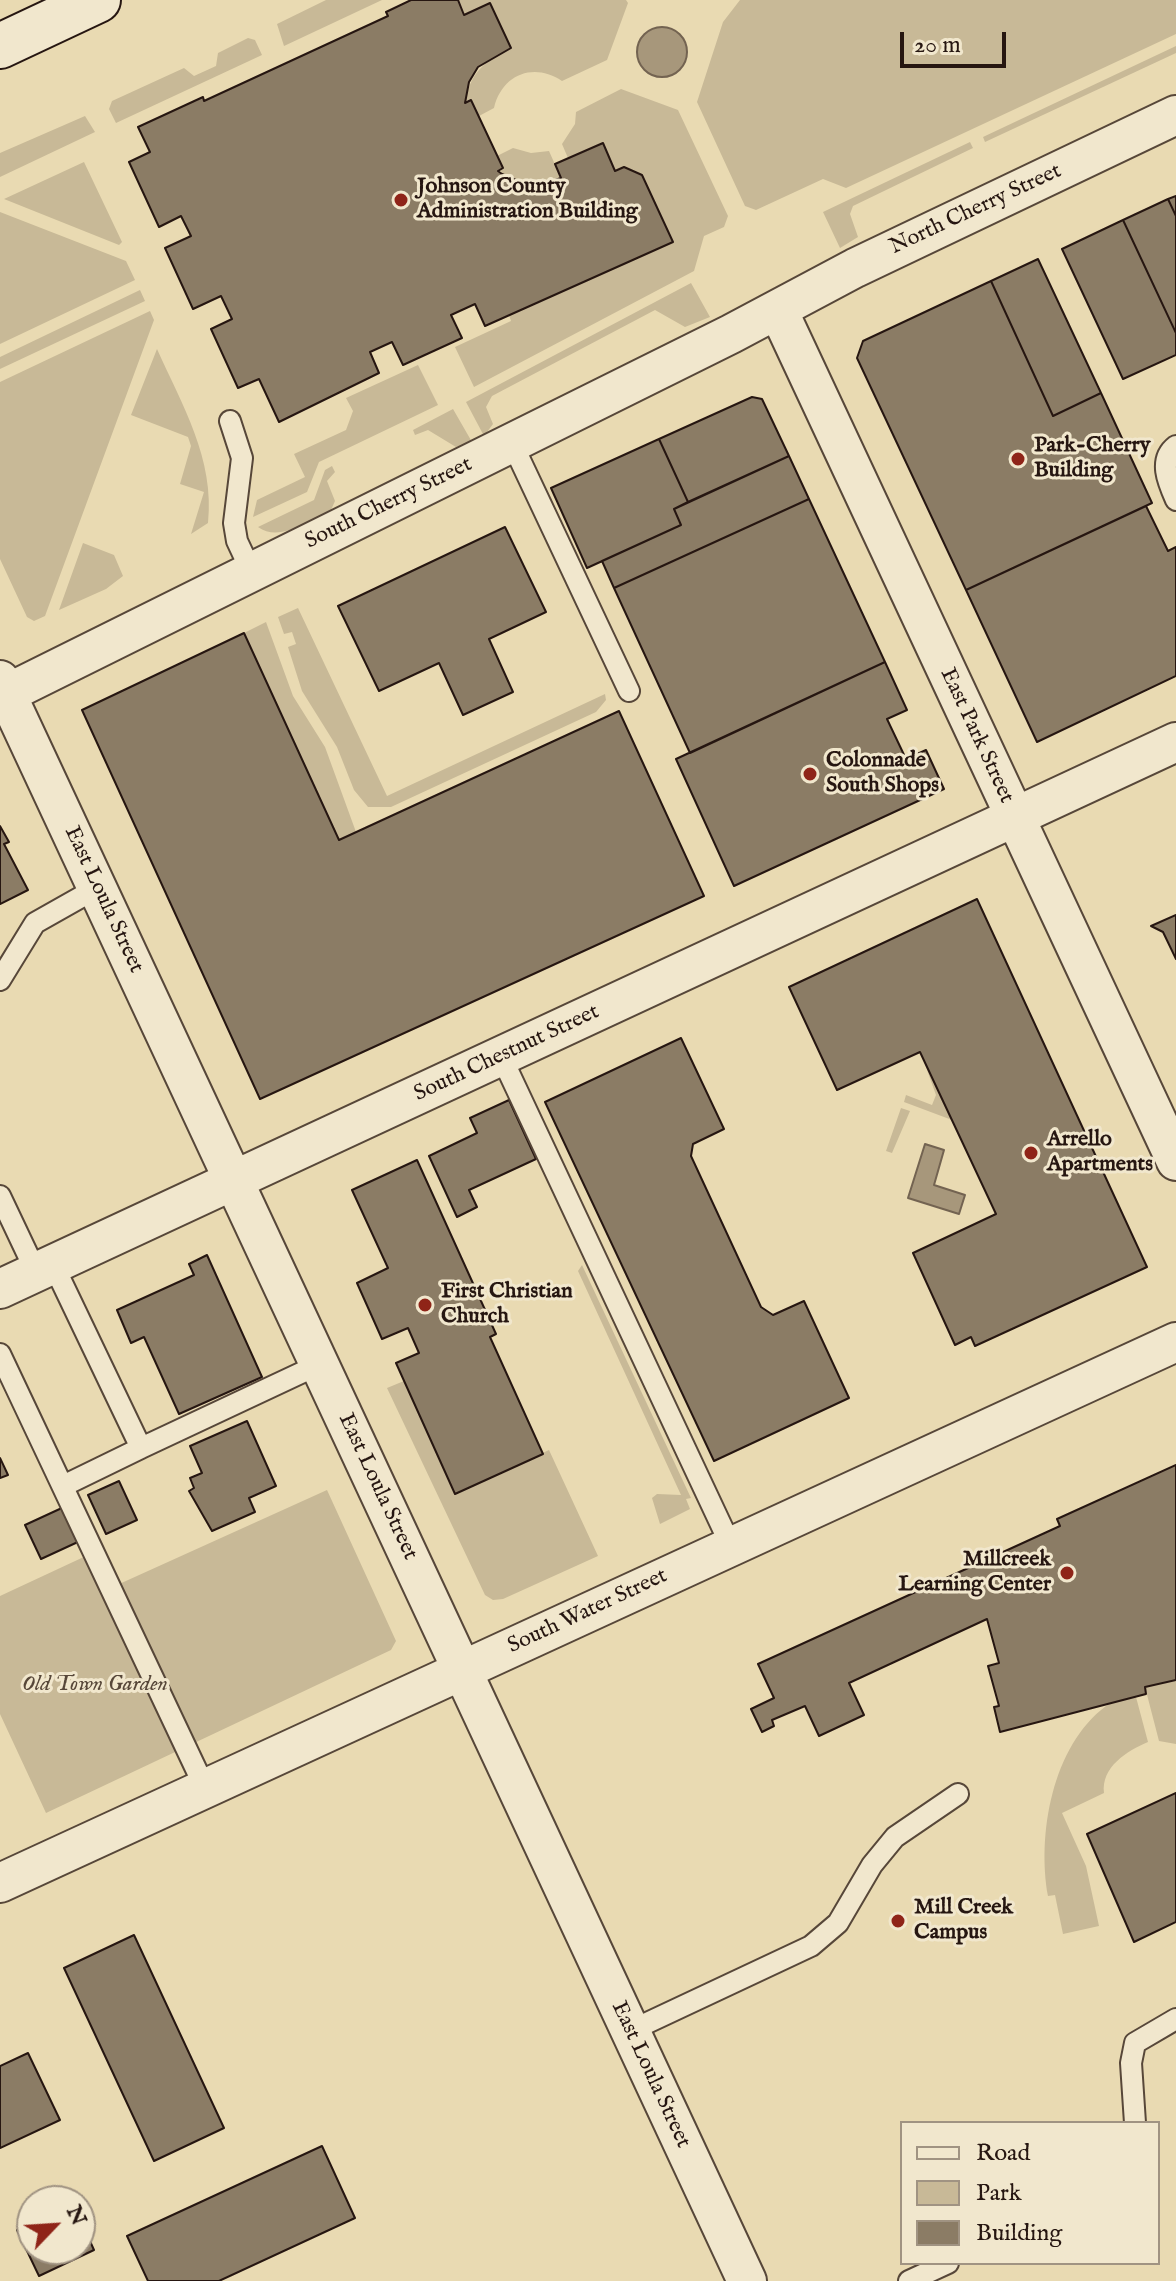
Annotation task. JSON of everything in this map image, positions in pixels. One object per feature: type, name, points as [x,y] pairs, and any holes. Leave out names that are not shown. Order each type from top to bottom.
[{"type":"main road","points":[[0,46],[98,0]]},
{"type":"street","name":"North Cherry Street","points":[[778,310],[837,276],[1176,115]]},
{"type":"street","name":"South Cherry Street","points":[[2,690],[252,573],[778,310]]},
{"type":"street","name":"East Park Street","points":[[778,310],[1176,1161]]},
{"type":"street","name":"East Loula Street","points":[[2,690],[747,2281]]},
{"type":"street","name":"South Chestnut Street","points":[[0,1289],[1176,742]]},
{"type":"street","name":"South Water Street","points":[[0,1883],[1176,1342]]},
{"type":"lane","points":[[230,421],[242,458],[234,523],[237,541],[252,573]]},
{"type":"lane","points":[[512,443],[629,691]]},
{"type":"lane","points":[[1176,446],[1168,452],[1164,466],[1176,500]]},
{"type":"lane","points":[[0,980],[35,923],[97,888]]},
{"type":"lane","points":[[501,1056],[731,1546]]},
{"type":"lane","points":[[0,1196],[45,1268],[141,1448]]},
{"type":"lane","points":[[0,1354],[205,1788]]},
{"type":"lane","points":[[63,1486],[320,1364]]},
{"type":"lane","points":[[630,2031],[811,1946],[838,1923],[872,1865],[895,1837],[958,1794]]},
{"type":"lane","points":[[1135,2121],[1131,2063],[1135,2043],[1176,2019]]},
{"type":"lane","points":[[909,2281],[944,2265]]},
{"type":"green space","points":[[326,0],[382,0],[284,46],[277,24]]},
{"type":"green space","points":[[458,0],[626,0],[628,3],[607,60],[562,81],[541,72],[520,75],[504,87],[494,108],[479,116],[471,100],[465,103],[471,83],[480,69],[511,48],[490,4],[464,15]]},
{"type":"green space","points":[[740,0],[1176,0],[1176,34],[846,188],[823,179],[756,210],[745,206],[697,102],[723,22]]},
{"type":"green space","points":[[248,38],[255,40],[262,55],[116,123],[109,109],[112,101],[184,68],[194,76],[216,66],[218,53]]},
{"type":"green space","points":[[1176,46],[1176,53],[985,142],[983,137]]},
{"type":"green space","points":[[621,89],[678,110],[728,216],[724,227],[704,236],[694,271],[474,387],[455,347],[511,321],[509,315],[672,242],[642,175],[624,167],[615,171],[603,143],[568,158],[562,144],[575,124],[576,112]]},
{"type":"green space","points":[[85,116],[95,132],[0,177],[0,153]]},
{"type":"green space","points":[[970,142],[973,148],[853,206],[850,214],[858,237],[840,248],[823,212]]},
{"type":"green space","points":[[513,148],[531,153],[549,151],[561,178],[527,185],[502,174],[497,156]]},
{"type":"green space","points":[[84,162],[122,242],[119,245],[4,199]]},
{"type":"green space","points":[[0,212],[126,261],[135,280],[0,344]]},
{"type":"green space","points":[[691,283],[710,317],[685,327],[655,310],[492,396],[486,407],[493,424],[484,436],[466,402]]},
{"type":"green space","points":[[140,290],[145,301],[0,369],[0,357]]},
{"type":"green space","points":[[150,311],[154,320],[45,616],[34,621],[27,617],[0,559],[0,382]]},
{"type":"green space","points":[[157,349],[202,455],[209,499],[208,523],[191,534],[204,492],[180,484],[191,446],[188,437],[131,415]]},
{"type":"green space","points":[[418,365],[438,405],[319,462],[307,492],[253,517],[257,500],[305,477],[294,454],[346,430],[353,411],[346,398]]},
{"type":"green space","points":[[453,409],[472,442],[456,447],[428,430],[415,435],[413,430]]},
{"type":"green space","points":[[332,466],[335,472],[327,481],[335,501],[331,510],[285,531],[267,531],[258,527],[314,500],[325,470]]},
{"type":"green space","points":[[83,543],[114,555],[123,576],[106,589],[59,610]]},
{"type":"green space","points":[[298,608],[387,796],[605,694],[606,700],[596,712],[391,807],[368,807],[354,790],[337,747],[302,691],[288,647],[296,644],[292,632],[284,634],[278,617]]},
{"type":"green space","points":[[266,622],[293,696],[325,747],[356,832],[339,840],[244,633]]},
{"type":"green space","points":[[922,1056],[952,1120],[904,1102],[906,1095],[932,1105],[936,1095]]},
{"type":"green space","points":[[901,1108],[910,1111],[892,1153],[886,1151]]},
{"type":"green space","points":[[582,1265],[691,1498],[686,1499],[690,1509],[660,1524],[652,1498],[657,1494],[681,1495],[578,1271]]},
{"type":"green space","points":[[404,1381],[455,1494],[549,1450],[598,1556],[503,1599],[493,1600],[485,1595],[387,1388]]},
{"type":"green space","name":"Old Town Garden","points":[[327,1490],[396,1641],[391,1650],[46,1813],[0,1714],[0,1596],[88,1555],[106,1590]]},
{"type":"green space","points":[[1176,1680],[1176,1744],[1159,1741],[1145,1687]]},
{"type":"green space","points":[[1136,1697],[1148,1742],[1117,1761],[1107,1775],[1104,1793],[1062,1813],[1086,1866],[1099,1926],[1063,1934],[1055,1895],[1048,1896],[1045,1872],[1047,1820],[1053,1793],[1073,1744],[1088,1723],[1106,1706]]},
{"type":"shaded area","points":[[662,27],[679,35],[687,52],[679,69],[662,77],[645,69],[637,52],[645,35]]},
{"type":"shaded area","points":[[925,1144],[944,1150],[934,1185],[965,1195],[959,1214],[908,1198]]},
{"type":"building","name":"Johnson County Administration Building","points":[[411,0],[458,0],[464,15],[490,3],[511,48],[478,67],[469,82],[465,103],[471,100],[503,168],[498,171],[527,185],[552,181],[561,178],[555,164],[603,143],[615,171],[624,167],[642,175],[673,242],[485,326],[475,304],[451,315],[462,338],[403,365],[392,342],[370,352],[379,373],[279,422],[259,379],[238,388],[211,329],[232,319],[221,296],[193,309],[165,248],[191,236],[181,216],[159,227],[129,162],[150,152],[138,127],[203,97],[204,101],[388,16],[386,12]]},
{"type":"building","points":[[1176,196],[1176,216],[1168,199]]},
{"type":"building","points":[[1168,199],[1176,216],[1176,333],[1123,220]]},
{"type":"building","points":[[1123,220],[1176,333],[1176,355],[1123,379],[1062,249]]},
{"type":"building","points":[[1038,259],[1101,393],[1053,416],[991,281]]},
{"type":"building","name":"Park-Cherry Building","points":[[991,281],[1053,416],[1101,393],[1152,503],[966,590],[857,358],[863,341]]},
{"type":"building","points":[[752,397],[762,399],[789,456],[688,502],[659,439]]},
{"type":"building","points":[[659,439],[688,502],[674,509],[681,525],[587,568],[551,488]]},
{"type":"building","points":[[789,456],[809,499],[614,588],[602,561],[681,525],[674,509]]},
{"type":"building","points":[[809,499],[885,662],[690,753],[614,588]]},
{"type":"building","points":[[1146,506],[1168,551],[1176,547],[1176,676],[1037,742],[966,590]]},
{"type":"building","points":[[505,527],[546,612],[489,639],[513,692],[463,715],[439,663],[379,691],[338,606]]},
{"type":"building","points":[[244,633],[339,840],[619,711],[704,896],[260,1099],[82,710]]},
{"type":"building","name":"Colonnade South Shops","points":[[885,662],[907,710],[887,719],[906,759],[926,750],[944,789],[734,886],[676,759]]},
{"type":"building","points":[[0,826],[9,842],[4,844],[28,890],[0,904]]},
{"type":"building","name":"Arrello Apartments","points":[[977,899],[1147,1267],[975,1346],[971,1337],[955,1345],[913,1253],[996,1214],[920,1052],[837,1090],[789,987]]},
{"type":"building","points":[[1176,915],[1176,959],[1163,932],[1151,926]]},
{"type":"building","points":[[681,1038],[724,1129],[693,1144],[691,1156],[761,1307],[773,1315],[804,1301],[849,1398],[714,1461],[545,1102]]},
{"type":"building","points":[[509,1100],[536,1159],[469,1190],[477,1207],[457,1217],[429,1156],[477,1133],[470,1118]]},
{"type":"building","name":"First Christian Church","points":[[417,1160],[496,1334],[490,1337],[543,1454],[455,1494],[396,1363],[419,1353],[408,1328],[382,1339],[357,1283],[388,1268],[352,1190]]},
{"type":"building","points":[[207,1255],[262,1377],[179,1414],[144,1337],[131,1343],[117,1310],[194,1275],[189,1264]]},
{"type":"building","points":[[247,1421],[276,1486],[249,1498],[255,1512],[212,1531],[189,1491],[194,1488],[190,1478],[202,1473],[190,1446]]},
{"type":"building","points":[[0,1458],[8,1475],[0,1478]]},
{"type":"building","name":"Millcreek Learning Center","points":[[1176,1465],[1176,1680],[1145,1687],[1146,1694],[1000,1732],[994,1707],[999,1706],[988,1666],[999,1663],[987,1619],[849,1683],[864,1715],[819,1736],[805,1706],[772,1720],[774,1726],[762,1732],[751,1709],[774,1698],[758,1664],[1060,1526],[1057,1519]]},
{"type":"building","points":[[119,1481],[137,1520],[106,1534],[88,1495]]},
{"type":"building","points":[[64,1507],[80,1541],[41,1559],[25,1525]]},
{"type":"building","points":[[1176,1793],[1176,1922],[1134,1942],[1087,1834]]},
{"type":"building","points":[[134,1935],[224,2128],[154,2161],[64,1968]]},
{"type":"building","points":[[28,2053],[60,2120],[0,2148],[0,2066]]},
{"type":"building","points":[[322,2146],[355,2218],[219,2281],[148,2281],[127,2236]]},
{"type":"building","points":[[34,2265],[62,2265],[39,2276]]},
{"type":"place","name":"Johnson County Administration Building","points":[[401,200]]},
{"type":"place","name":"Park-Cherry Building","points":[[1018,459]]},
{"type":"place","name":"Colonnade South Shops","points":[[810,774]]},
{"type":"place","name":"Arrello Apartments","points":[[1031,1153]]},
{"type":"place","name":"First Christian Church","points":[[425,1305]]},
{"type":"place","name":"Millcreek Learning Center","points":[[1067,1573]]},
{"type":"place","name":"Mill Creek Campus","points":[[898,1921]]}]
